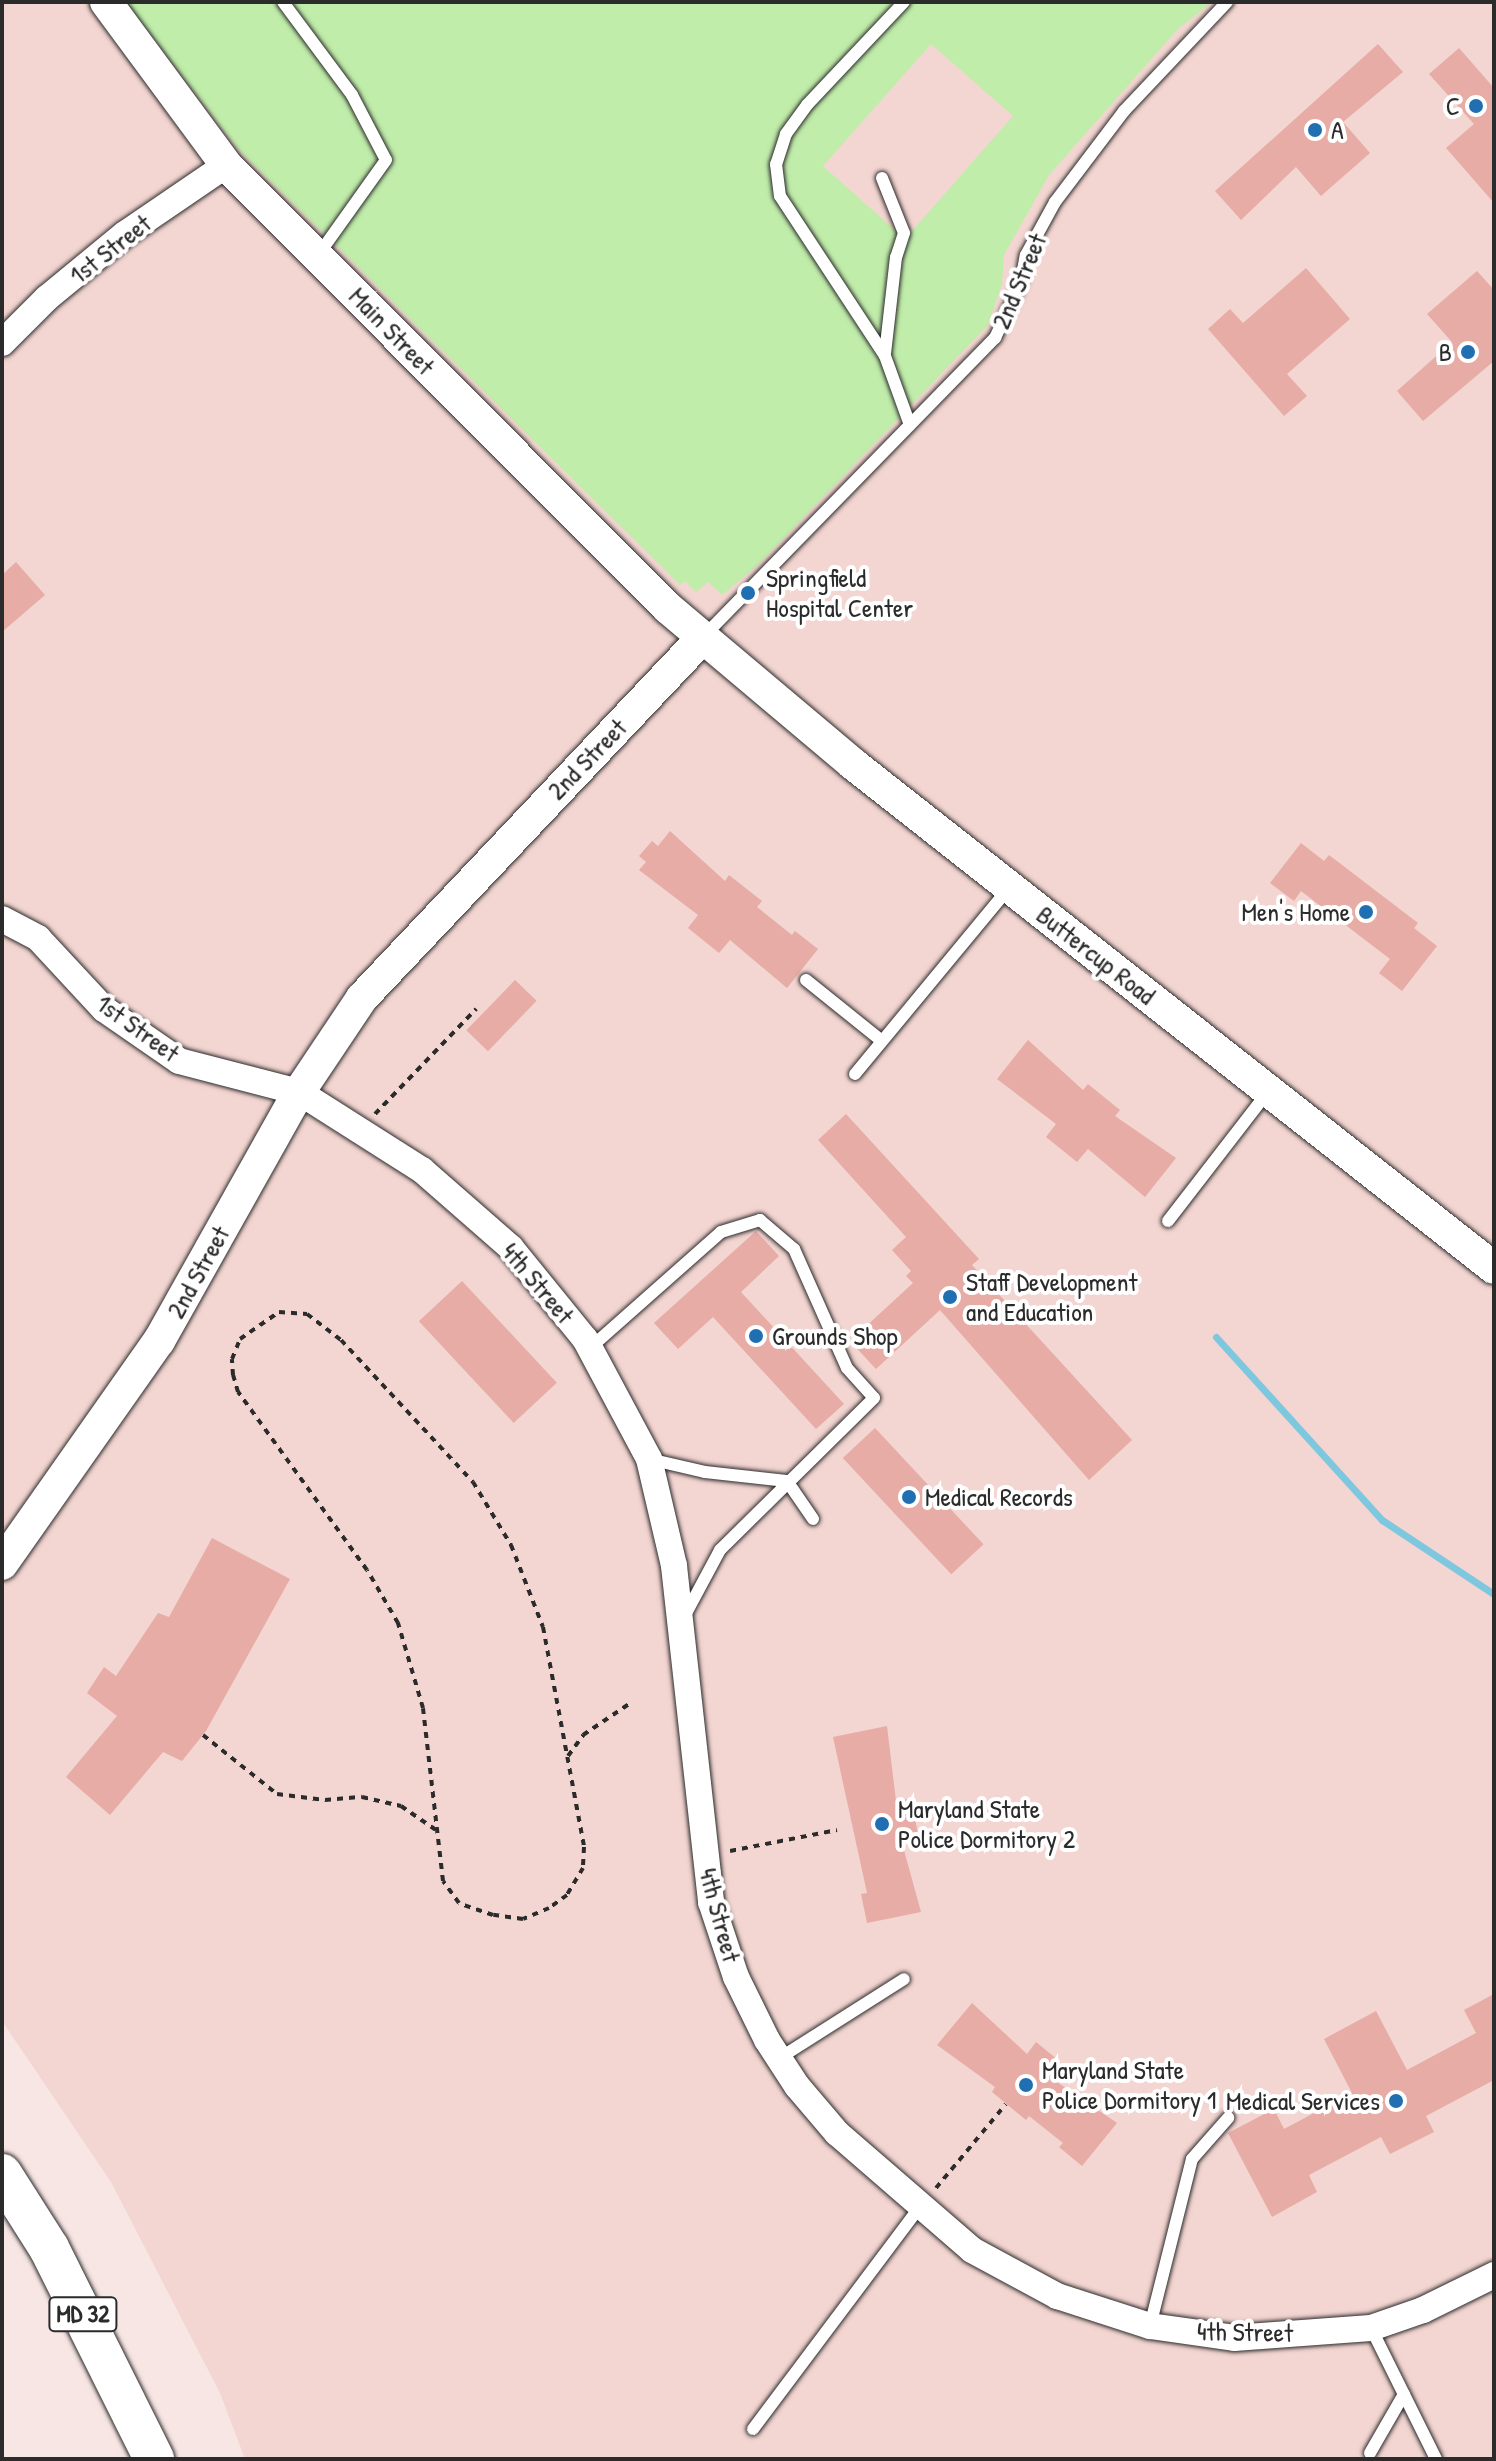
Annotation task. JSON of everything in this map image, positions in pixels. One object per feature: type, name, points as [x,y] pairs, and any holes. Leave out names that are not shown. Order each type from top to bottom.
[{"type":"main road","name":"MD 32","points":[[2,2174],[49,2248],[154,2459]]},
{"type":"street","name":"Main Street","points":[[106,2],[226,165],[318,255],[577,522],[702,639]]},
{"type":"street","name":"1st Street","points":[[2,343],[47,298],[125,234],[226,165]]},
{"type":"street","name":"Buttercup Road","points":[[702,639],[1010,887],[1494,1268]]},
{"type":"street","name":"2nd Street","points":[[2,1564],[159,1341],[299,1092],[362,998],[425,926],[702,639]]},
{"type":"street","name":"1st Street","points":[[2,919],[38,938],[104,1009],[179,1061],[299,1092]]},
{"type":"street","name":"4th Street","points":[[299,1092],[362,1129],[422,1170],[500,1237],[546,1287],[590,1348],[649,1459],[674,1566],[711,1902],[736,1977],[778,2059],[837,2133],[919,2208],[972,2250],[1057,2296],[1150,2326],[1234,2338],[1371,2328],[1423,2310],[1494,2275]]},
{"type":"lane","points":[[283,2],[352,95],[386,160],[318,255]]},
{"type":"lane","points":[[885,356],[780,196],[776,164],[786,134],[807,105],[904,2]]},
{"type":"lane","name":"2nd Street","points":[[702,639],[995,338],[1021,282],[1026,255],[1055,202],[1124,111],[1227,2]]},
{"type":"lane","points":[[882,178],[904,233],[883,340],[885,356],[910,425]]},
{"type":"lane","points":[[855,1074],[1010,887]]},
{"type":"lane","points":[[806,980],[882,1041]]},
{"type":"lane","points":[[1168,1221],[1268,1090]]},
{"type":"lane","points":[[590,1348],[721,1232],[760,1220],[777,1230],[794,1249],[847,1368],[874,1398],[720,1550],[680,1624]]},
{"type":"lane","points":[[649,1459],[705,1472],[787,1481],[813,1519]]},
{"type":"lane","points":[[778,2059],[904,1979]]},
{"type":"lane","points":[[1150,2326],[1192,2159],[1228,2118]]},
{"type":"lane","points":[[753,2429],[919,2208]]},
{"type":"lane","points":[[1371,2328],[1436,2459]]},
{"type":"lane","points":[[1370,2453],[1404,2394]]},
{"type":"path","points":[[362,1129],[476,1009]]},
{"type":"path","points":[[291,1311],[324,1324],[473,1482],[526,1578],[543,1627],[568,1756],[583,1868],[567,1895],[549,1908],[523,1919],[493,1915],[459,1903],[443,1881],[436,1830],[423,1708],[398,1623],[367,1570],[238,1392],[232,1359],[240,1339],[262,1319],[291,1311]]},
{"type":"path","points":[[568,1756],[583,1735],[629,1704]]},
{"type":"path","points":[[203,1735],[277,1794],[325,1800],[362,1797],[401,1806],[436,1830]]},
{"type":"path","points":[[704,1856],[837,1830]]},
{"type":"path","points":[[919,2208],[1006,2104]]},
{"type":"shaded area","name":"Springfield Hospital Center","points":[[2,2],[1494,2],[1494,2459],[245,2459],[220,2393],[111,2182],[2,2021]]},
{"type":"green space","points":[[125,2],[1212,2],[1177,30],[1049,175],[1004,255],[1002,284],[988,325],[758,565],[722,595],[708,582],[696,592],[685,581],[680,585],[239,150]],"holes":[[[931,44],[1013,116],[905,239],[823,166]]]},
{"type":"building","name":"A","points":[[1378,44],[1403,72],[1343,122],[1370,153],[1321,196],[1296,167],[1241,220],[1215,191]]},
{"type":"building","name":"C","points":[[1459,48],[1494,88],[1494,203],[1446,148],[1474,124],[1429,74]]},
{"type":"building","points":[[1306,268],[1350,319],[1287,374],[1307,396],[1284,416],[1208,329],[1230,309],[1243,323]]},
{"type":"building","name":"B","points":[[1477,271],[1494,290],[1494,361],[1423,421],[1397,391],[1452,342],[1427,314]]},
{"type":"building","points":[[16,562],[45,595],[2,632],[2,575]]},
{"type":"building","points":[[670,831],[725,881],[729,875],[762,901],[757,907],[792,935],[795,931],[818,949],[787,988],[730,940],[719,953],[688,928],[698,915],[639,870],[646,862],[639,856],[652,841],[658,846]]},
{"type":"building","name":"Men's Home","points":[[1301,843],[1324,861],[1329,855],[1418,923],[1414,928],[1437,946],[1402,991],[1379,973],[1390,959],[1301,891],[1294,901],[1270,883]]},
{"type":"building","points":[[515,980],[537,1001],[488,1051],[466,1030]]},
{"type":"building","points":[[1028,1040],[1083,1090],[1088,1084],[1120,1110],[1115,1116],[1176,1158],[1145,1197],[1088,1149],[1077,1162],[1046,1137],[1056,1124],[997,1079]]},
{"type":"building","name":"Staff Development and Education","points":[[846,1114],[979,1259],[972,1265],[1132,1440],[1089,1480],[940,1310],[876,1369],[850,1341],[913,1283],[906,1276],[911,1271],[892,1250],[906,1237],[818,1140]]},
{"type":"building","name":"Grounds Shop","points":[[756,1231],[779,1256],[741,1292],[844,1404],[816,1429],[713,1317],[678,1349],[654,1323]]},
{"type":"building","points":[[462,1281],[557,1383],[514,1423],[419,1321]]},
{"type":"building","name":"Medical Records","points":[[875,1428],[983,1544],[951,1574],[843,1458]]},
{"type":"building","points":[[212,1538],[290,1579],[206,1731],[182,1761],[163,1752],[110,1815],[66,1777],[117,1716],[87,1693],[104,1667],[116,1676],[158,1613],[169,1617]]},
{"type":"building","name":"Maryland State Police Dormitory 2","points":[[887,1726],[896,1801],[911,1798],[919,1839],[902,1843],[921,1912],[867,1923],[861,1894],[867,1893],[833,1737]]},
{"type":"building","name":"Medical Services","points":[[1494,1994],[1494,2080],[1426,2116],[1434,2132],[1390,2154],[1381,2137],[1309,2175],[1317,2192],[1272,2217],[1228,2133],[1274,2109],[1284,2129],[1352,2093],[1324,2039],[1376,2011],[1407,2070],[1476,2033],[1464,2010]]},
{"type":"building","name":"Maryland State Police Dormitory 1","points":[[972,2003],[1027,2054],[1036,2042],[1069,2069],[1057,2082],[1117,2123],[1082,2166],[1059,2147],[1063,2143],[1029,2116],[1026,2120],[992,2092],[995,2087],[937,2045]]},
{"type":"waterway","points":[[1216,1337],[1382,1520],[1494,1594]]},
{"type":"place","name":"C","points":[[1476,106]]},
{"type":"place","name":"A","points":[[1315,130]]},
{"type":"place","name":"B","points":[[1468,352]]},
{"type":"place","name":"Springfield Hospital Center","points":[[748,593]]},
{"type":"place","name":"Men's Home","points":[[1366,912]]},
{"type":"place","name":"Staff Development and Education","points":[[950,1297]]},
{"type":"place","name":"Grounds Shop","points":[[756,1336]]},
{"type":"place","name":"Medical Records","points":[[909,1497]]},
{"type":"place","name":"Maryland State Police Dormitory 2","points":[[882,1824]]},
{"type":"place","name":"Maryland State Police Dormitory 1","points":[[1026,2085]]},
{"type":"place","name":"Medical Services","points":[[1396,2101]]}]
